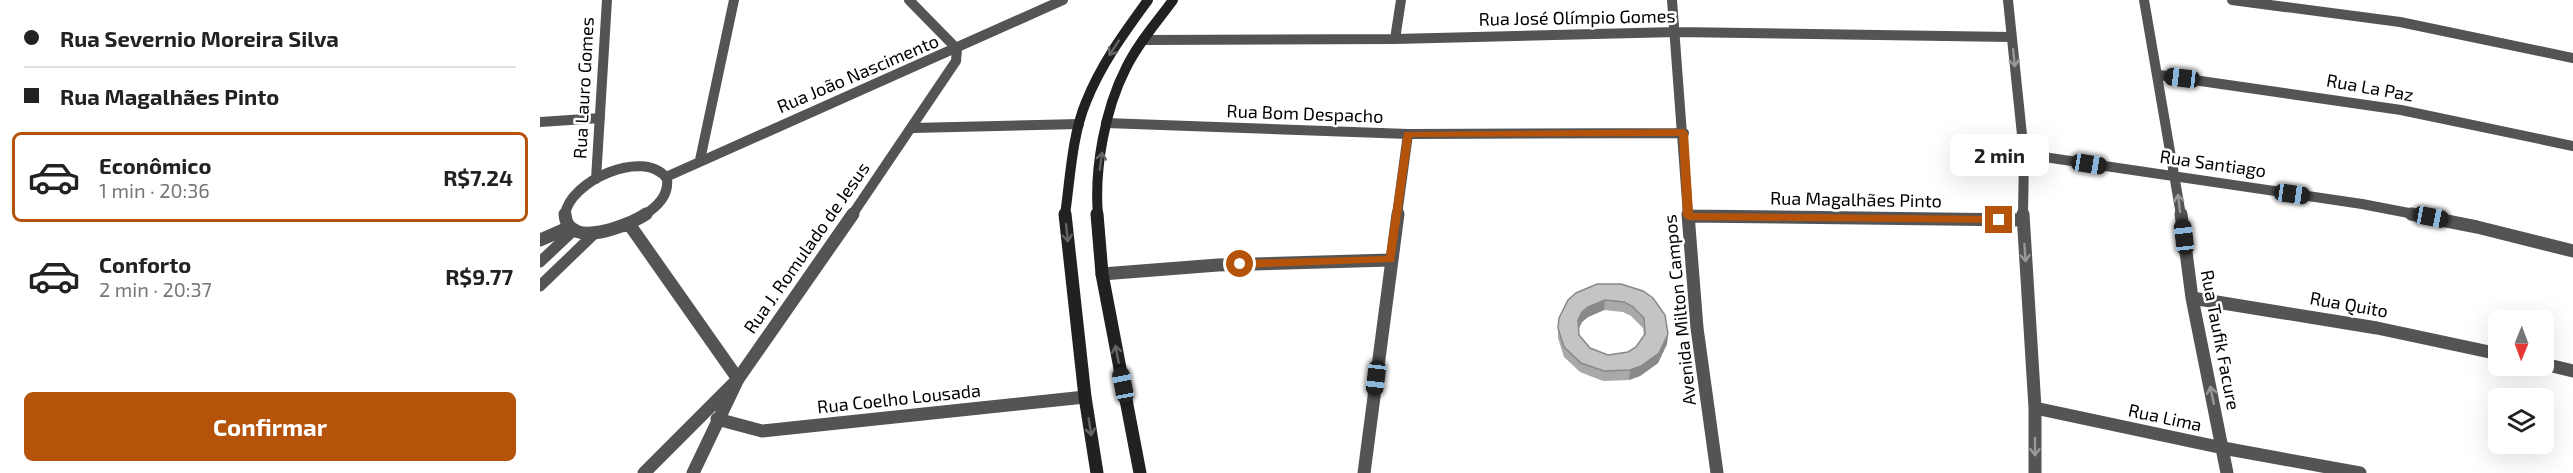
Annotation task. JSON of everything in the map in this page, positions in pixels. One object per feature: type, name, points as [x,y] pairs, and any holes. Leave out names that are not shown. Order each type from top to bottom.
[{"type":"main road","points":[[1097,473],[1085,397],[1065,216],[1079,124],[1085,103],[1111,51],[1148,0]]},
{"type":"main road","points":[[1140,473],[1102,274],[1096,194],[1106,123],[1113,97],[1126,67],[1173,0]]},
{"type":"street","name":"Rua Lauro Gomes","points":[[596,179],[607,0]]},
{"type":"street","points":[[700,160],[734,0]]},
{"type":"street","points":[[909,0],[957,49]]},
{"type":"street","name":"Rua João Nascimento","points":[[666,177],[1063,0]]},
{"type":"street","points":[[1395,39],[1401,0]]},
{"type":"street","name":"Avenida Milton Campos","points":[[1672,0],[1684,133],[1697,328],[1717,473]]},
{"type":"street","points":[[2008,0],[2024,154],[2023,220],[2035,408],[2035,473]]},
{"type":"street","name":"Rua Taufik Facure","points":[[2144,0],[2176,177],[2192,298],[2227,473]]},
{"type":"street","points":[[2232,0],[2283,3],[2400,22],[2573,58]]},
{"type":"street","name":"Rua José Olímpio Gomes","points":[[1143,40],[1395,39],[1676,32],[2011,37]]},
{"type":"street","name":"Rua J. Romulado de Jesus","points":[[693,473],[738,379],[913,128],[956,61],[957,49]]},
{"type":"street","name":"Rua La Paz","points":[[2159,75],[2401,110],[2573,147]]},
{"type":"street","points":[[540,122],[600,118]]},
{"type":"street","name":"Rua Bom Despacho","points":[[1106,123],[1408,134],[1684,133]]},
{"type":"street","points":[[913,128],[1079,124]]},
{"type":"street","points":[[1364,473],[1408,134]]},
{"type":"street","name":"Rua Santiago","points":[[2024,154],[2362,204],[2477,226],[2573,251]]},
{"type":"street","points":[[540,240],[573,228],[595,232],[629,224],[657,205],[668,185],[666,177],[659,170],[646,167],[613,171],[596,179],[582,188],[565,209],[565,219],[573,228]]},
{"type":"street","name":"Rua Magalhães Pinto","points":[[1688,216],[2023,220]]},
{"type":"street","points":[[629,224],[738,379],[644,473]]},
{"type":"street","points":[[1102,274],[1218,265],[1390,260]]},
{"type":"street","name":"Rua Quito","points":[[2192,298],[2377,328],[2488,352]]},
{"type":"street","points":[[2554,366],[2573,371]]},
{"type":"street","name":"Rua Coelho Lousada","points":[[717,419],[762,431],[1085,397]]},
{"type":"street","name":"Rua Lima","points":[[2035,408],[2223,448],[2360,473]]},
{"type":"lane","points":[[540,262],[573,228]]},
{"type":"lane","points":[[540,286],[595,232]]},
{"type":"building","points":[[1597,284],[1621,284],[1643,291],[1653,298],[1665,315],[1668,334],[1659,353],[1641,366],[1630,370],[1604,371],[1581,363],[1564,347],[1558,328],[1559,318],[1568,300],[1576,293]],"holes":[[[1605,300],[1624,302],[1632,306],[1644,318],[1645,334],[1636,347],[1628,352],[1608,355],[1590,348],[1579,335],[1578,320],[1582,312]]]},
{"type":"route","points":[[1240,264],[1390,260],[1408,134],[1684,133],[1688,216],[1999,220]]}]
